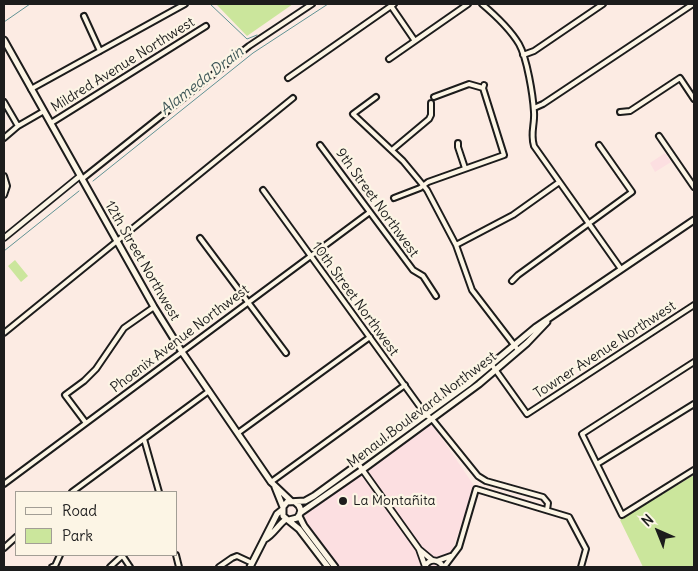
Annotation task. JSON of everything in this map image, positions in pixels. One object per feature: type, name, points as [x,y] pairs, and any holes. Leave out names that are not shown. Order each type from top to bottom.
[{"type":"main road","name":"12th Street Northwest","points":[[4,40],[154,307],[182,352],[272,484],[282,508]]},
{"type":"main road","name":"Menaul Boulevard Northwest","points":[[360,468],[432,419],[496,370],[536,327],[694,220]]},
{"type":"main road","name":"Menaul Boulevard Northwest","points":[[300,515],[426,415],[516,348]]},
{"type":"main road","points":[[251,566],[275,518],[287,502],[310,499],[360,468]]},
{"type":"main road","name":"12th Street Northwest","points":[[272,484],[294,502]]},
{"type":"main road","points":[[294,502],[300,507],[300,515],[304,526],[335,567]]},
{"type":"main road","points":[[282,508],[283,516],[304,534],[328,567]]},
{"type":"main road","points":[[265,539],[270,536],[278,525],[288,520],[294,520],[300,515]]},
{"type":"street","points":[[31,89],[185,4]]},
{"type":"street","points":[[4,238],[249,46],[312,4]]},
{"type":"street","points":[[389,59],[468,4]]},
{"type":"street","points":[[482,4],[515,38],[523,55],[534,108],[535,119],[531,132],[534,146],[558,183],[621,269]]},
{"type":"street","points":[[523,55],[534,51],[603,4]]},
{"type":"street","points":[[534,108],[599,68],[692,4]]},
{"type":"street","points":[[288,78],[393,5],[415,41]]},
{"type":"street","points":[[84,16],[100,50]]},
{"type":"street","name":"Mildred Avenue Northwest","points":[[51,123],[206,26]]},
{"type":"street","points":[[620,112],[630,111],[680,78],[694,99]]},
{"type":"street","points":[[394,198],[420,188],[428,182],[504,155],[483,87],[469,84],[434,97]]},
{"type":"street","points":[[376,97],[353,114],[392,150],[424,185],[456,245],[472,290],[516,348]]},
{"type":"street","points":[[4,334],[293,98]]},
{"type":"street","points":[[4,102],[18,126]]},
{"type":"street","points":[[392,150],[429,119],[431,116],[431,103]]},
{"type":"street","points":[[4,138],[18,126],[44,111]]},
{"type":"street","points":[[659,136],[694,187]]},
{"type":"street","points":[[458,143],[465,168]]},
{"type":"street","name":"9th Street Northwest","points":[[320,145],[413,270],[423,276],[436,296]]},
{"type":"street","points":[[512,281],[632,192],[599,145]]},
{"type":"street","points":[[4,176],[7,186],[4,195]]},
{"type":"street","points":[[456,245],[513,215],[558,183]]},
{"type":"street","name":"10th Street Northwest","points":[[262,190],[426,415],[432,419],[481,479],[542,497],[548,503],[548,510]]},
{"type":"street","name":"Phoenix Avenue Northwest","points":[[4,484],[370,212]]},
{"type":"street","points":[[200,238],[286,353]]},
{"type":"street","name":"Towner Avenue Northwest","points":[[496,370],[527,414],[694,305]]},
{"type":"street","points":[[86,423],[65,395],[96,369],[124,328],[154,307]]},
{"type":"street","points":[[238,433],[370,337]]},
{"type":"street","points":[[694,362],[582,434],[622,514],[694,470]]},
{"type":"street","points":[[492,365],[496,370]]},
{"type":"street","points":[[272,484],[405,385]]},
{"type":"street","points":[[73,491],[209,391]]},
{"type":"street","points":[[597,464],[694,404]]},
{"type":"street","points":[[144,439],[159,491]]},
{"type":"street","points":[[360,468],[419,549],[425,566],[454,555]]},
{"type":"street","points":[[419,549],[443,567],[454,555],[461,540],[476,489],[569,517],[586,549],[581,567]]},
{"type":"street","points":[[4,548],[15,538]]},
{"type":"street","points":[[52,567],[55,566],[60,556]]},
{"type":"street","points":[[110,567],[121,556]]},
{"type":"street","points":[[123,556],[130,567]]},
{"type":"street","points":[[219,567],[237,556],[251,566]]},
{"type":"shaded area","points":[[665,153],[671,162],[655,172],[650,163]]},
{"type":"shaded area","points":[[432,424],[475,487],[446,567],[338,567],[307,524],[305,516],[309,511]]},
{"type":"green space","points":[[216,4],[293,4],[247,36]]},
{"type":"green space","points":[[15,260],[28,276],[21,282],[8,266]]},
{"type":"green space","points":[[694,475],[694,566],[643,567],[620,520]]},
{"type":"waterway","points":[[4,22],[30,4]]},
{"type":"waterway","points":[[210,4],[247,39],[257,35]]},
{"type":"waterway","name":"Alameda Drain","points":[[93,181],[253,53],[328,4]]},
{"type":"waterway","name":"Alameda Drain","points":[[4,251],[79,191]]},
{"type":"place","name":"La Montañita","points":[[343,501]]}]
